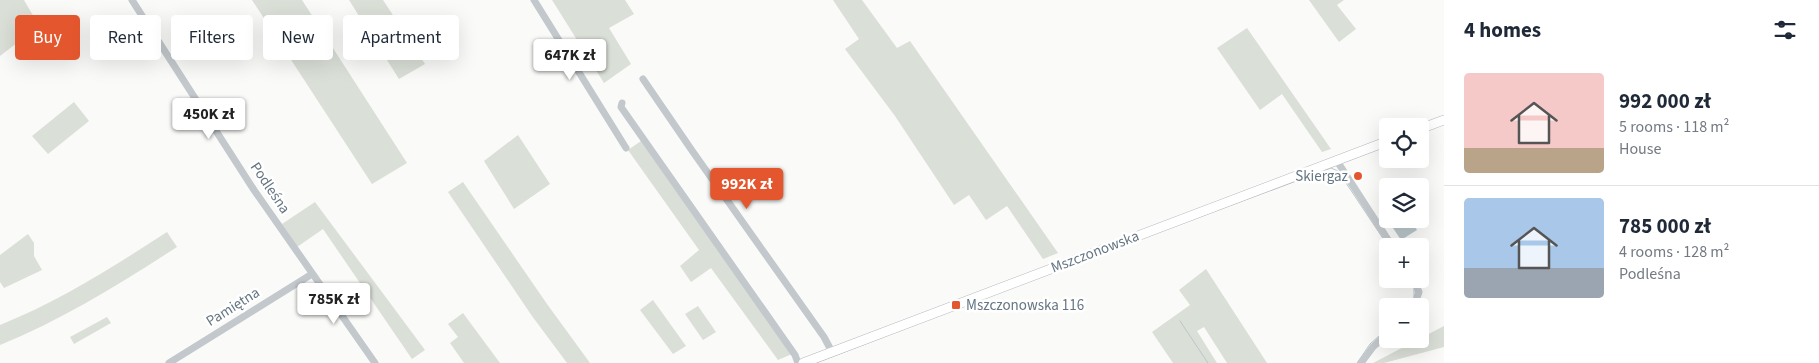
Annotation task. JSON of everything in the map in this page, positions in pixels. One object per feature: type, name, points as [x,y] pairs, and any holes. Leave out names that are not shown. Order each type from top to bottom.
[{"type":"main road","points":[[1429,126],[1444,120]]},
{"type":"main road","name":"Mszczonowska","points":[[803,363],[1379,145]]},
{"type":"street","name":"Podleśna","points":[[132,0],[254,190],[375,363]]},
{"type":"street","points":[[534,0],[626,148]]},
{"type":"street","points":[[643,78],[824,337],[832,352]]},
{"type":"street","points":[[622,103],[621,107],[798,363]]},
{"type":"street","points":[[1337,161],[1387,238]]},
{"type":"street","name":"Pamiętna","points":[[169,363],[312,274]]},
{"type":"street","points":[[1361,363],[1379,342]]},
{"type":"shaded area","points":[[0,0],[24,0],[33,15],[15,15],[15,44],[0,56]]},
{"type":"shaded area","points":[[252,0],[302,0],[312,15],[263,15],[263,17]]},
{"type":"shaded area","points":[[349,0],[383,0],[393,15],[358,15]]},
{"type":"shaded area","points":[[552,0],[625,0],[634,14],[609,28],[631,64],[604,83]]},
{"type":"shaded area","points":[[833,0],[862,0],[897,48],[910,41],[1058,253],[1043,259],[1007,206],[986,220],[969,195],[954,205],[895,116],[845,49],[859,39]]},
{"type":"shaded area","points":[[1309,0],[1344,0],[1337,5],[1356,29],[1339,42]]},
{"type":"shaded area","points":[[1247,28],[1331,149],[1322,152],[1282,94],[1260,110],[1217,48]]},
{"type":"shaded area","points":[[333,48],[407,163],[372,184],[291,60],[333,60]]},
{"type":"shaded area","points":[[387,60],[422,60],[425,64],[399,79]]},
{"type":"shaded area","points":[[74,102],[89,121],[48,154],[32,136]]},
{"type":"shaded area","points":[[518,135],[550,184],[514,209],[484,161]]},
{"type":"shaded area","points":[[641,141],[792,354],[778,360],[711,268],[691,282],[680,266],[699,250],[628,150]]},
{"type":"shaded area","points":[[463,182],[590,363],[567,363],[532,316],[448,192]]},
{"type":"shaded area","points":[[315,202],[425,350],[412,359],[323,229],[297,247],[282,224]]},
{"type":"shaded area","points":[[1393,228],[1416,228],[1417,230],[1404,238],[1400,238]]},
{"type":"shaded area","points":[[167,232],[177,247],[113,287],[68,312],[0,345],[0,325],[65,294]]},
{"type":"shaded area","points":[[28,234],[34,243],[34,256],[42,270],[4,288],[0,282],[0,255]]},
{"type":"shaded area","points":[[1206,269],[1267,363],[1227,363],[1204,327],[1197,331],[1217,363],[1173,363],[1152,332],[1190,305],[1179,290]]},
{"type":"shaded area","points":[[653,300],[686,346],[673,354],[640,310]]},
{"type":"shaded area","points":[[698,306],[716,332],[703,340],[685,314]]},
{"type":"shaded area","points":[[463,313],[500,363],[464,363],[450,343],[458,337],[448,324]]},
{"type":"shaded area","points":[[107,317],[111,323],[74,344],[70,337]]},
{"type":"shaded area","points":[[1444,326],[1444,347],[1384,363],[1373,363],[1402,348],[1429,348],[1429,334]]},
{"type":"waterway","points":[[1170,228],[1331,168],[1338,171],[1383,238]]},
{"type":"waterway","points":[[1414,289],[1414,297]]},
{"type":"waterway","points":[[1180,321],[1208,363]]},
{"type":"waterway","points":[[816,363],[886,336]]},
{"type":"waterway","points":[[1357,363],[1370,344],[1379,336]]},
{"type":"place","name":"Skiergaz","points":[[1358,176]]},
{"type":"place","name":"Mszczonowska 116","points":[[956,305]]}]
